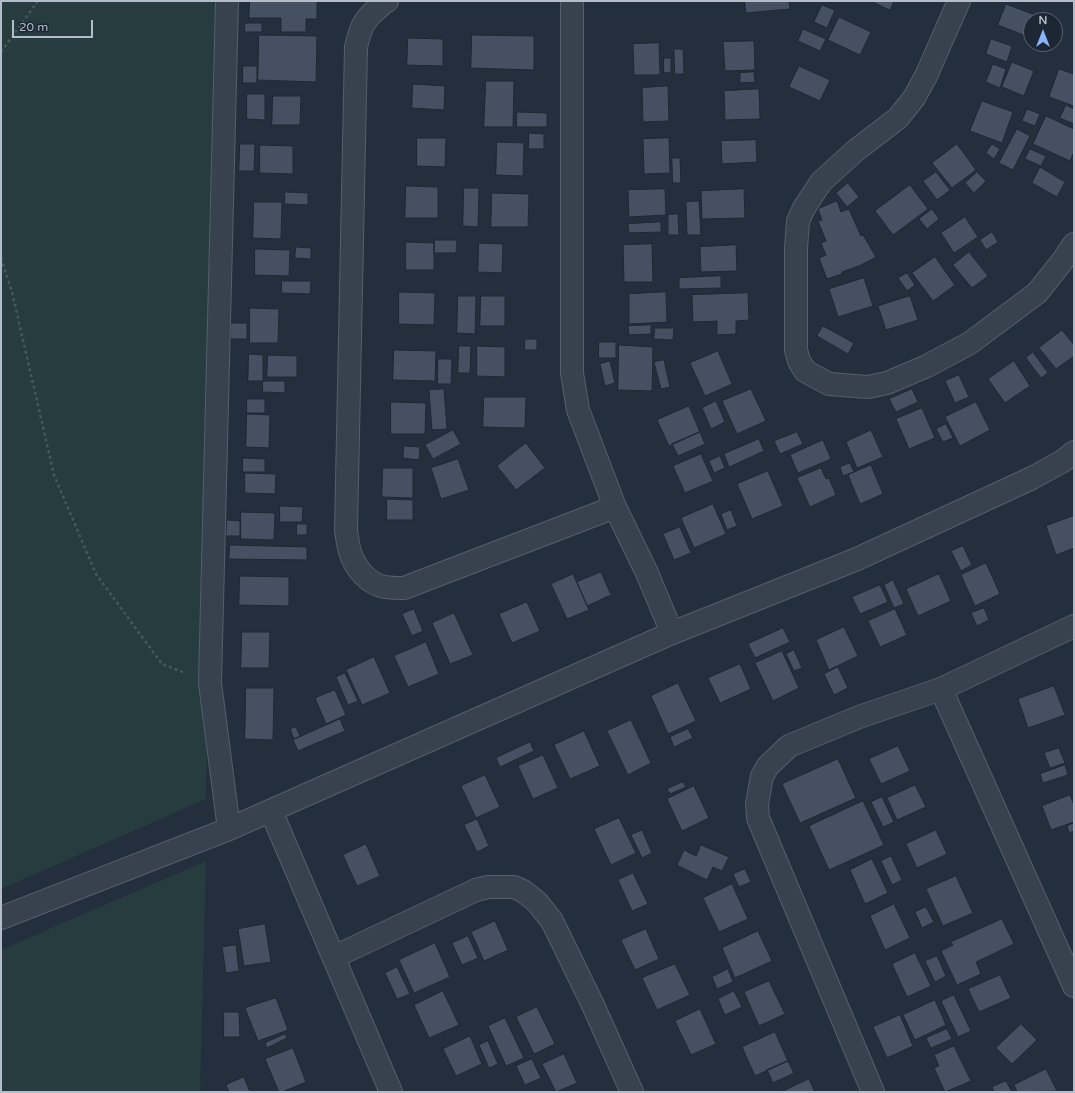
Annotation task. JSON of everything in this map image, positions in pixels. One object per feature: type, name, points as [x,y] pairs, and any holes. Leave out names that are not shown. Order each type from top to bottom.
[{"type":"street","points":[[227,1],[210,683],[229,829]]},
{"type":"street","points":[[388,1],[373,11],[364,21],[356,47],[346,530],[350,551],[355,564],[364,576],[373,582],[384,587],[404,588],[615,508]]},
{"type":"street","points":[[572,1],[572,373],[578,410],[615,508],[647,573],[672,633]]},
{"type":"street","points":[[959,1],[926,76],[914,98],[898,118],[855,151],[821,182],[804,208],[798,221],[796,248],[796,350],[799,361],[805,371],[828,384],[868,387],[887,383],[927,366],[970,343],[1037,293],[1074,244]]},
{"type":"street","points":[[1,918],[272,811],[672,633],[857,559],[1032,478],[1063,461],[1074,452]]},
{"type":"street","points":[[873,1092],[758,818],[757,804],[762,776],[768,766],[789,746],[859,717],[941,689],[1074,626]]},
{"type":"street","points":[[941,689],[1074,986]]},
{"type":"street","points":[[272,811],[391,1092]]},
{"type":"street","points":[[334,957],[476,890],[488,887],[514,887],[537,902],[552,921],[592,1003],[632,1092]]},
{"type":"path","points":[[1,52],[38,1]]},
{"type":"path","points":[[1,258],[12,292],[54,475],[96,574],[162,664],[210,683]]},
{"type":"green space","points":[[1,1],[218,1],[206,799],[1,889]]},
{"type":"green space","points":[[206,861],[200,1092],[1,1092],[1,950]]},
{"type":"building","points":[[250,1],[317,1],[317,19],[306,19],[306,32],[281,32],[281,18],[249,18]]},
{"type":"building","points":[[745,1],[789,1],[790,9],[746,13]]},
{"type":"building","points":[[871,1],[894,1],[890,10]]},
{"type":"building","points":[[1006,4],[1027,12],[1023,12],[1023,35],[998,25]]},
{"type":"building","points":[[822,5],[835,10],[827,28],[814,22]]},
{"type":"building","points":[[839,17],[871,32],[860,55],[828,40]]},
{"type":"building","points":[[245,23],[262,23],[262,32],[245,32]]},
{"type":"building","points":[[803,29],[826,39],[820,51],[798,41]]},
{"type":"building","points":[[259,35],[317,36],[316,82],[258,80]]},
{"type":"building","points":[[472,35],[534,36],[534,70],[471,68]]},
{"type":"building","points":[[408,38],[443,39],[443,66],[407,65]]},
{"type":"building","points":[[991,39],[1012,46],[1007,62],[986,54]]},
{"type":"building","points":[[754,41],[755,70],[725,71],[723,42]]},
{"type":"building","points":[[659,43],[660,75],[634,75],[633,44]]},
{"type":"building","points":[[674,49],[683,49],[684,74],[675,74]]},
{"type":"building","points":[[664,58],[671,58],[671,72],[664,73]]},
{"type":"building","points":[[1012,62],[1034,71],[1024,96],[1002,87]]},
{"type":"building","points":[[993,64],[1006,69],[1000,88],[986,82]]},
{"type":"building","points":[[243,66],[257,66],[257,83],[243,83]]},
{"type":"building","points":[[799,66],[830,80],[820,101],[789,87]]},
{"type":"building","points":[[1059,69],[1074,74],[1074,106],[1049,97]]},
{"type":"building","points":[[754,72],[755,82],[740,83],[740,73]]},
{"type":"building","points":[[486,81],[514,81],[513,127],[484,127]]},
{"type":"building","points":[[413,84],[445,86],[444,110],[412,108]]},
{"type":"building","points":[[668,86],[669,121],[643,122],[642,88]]},
{"type":"building","points":[[759,89],[760,119],[725,120],[724,91]]},
{"type":"building","points":[[247,94],[265,94],[265,120],[247,119]]},
{"type":"building","points":[[273,96],[301,96],[300,125],[272,125]]},
{"type":"building","points":[[982,101],[1013,112],[1002,143],[970,131]]},
{"type":"building","points":[[1066,105],[1074,109],[1074,124],[1060,118]]},
{"type":"building","points":[[1027,109],[1040,114],[1035,126],[1022,121]]},
{"type":"building","points":[[517,112],[547,113],[547,127],[517,127]]},
{"type":"building","points":[[1046,116],[1074,129],[1074,152],[1070,161],[1033,144]]},
{"type":"building","points":[[1017,129],[1030,136],[1013,170],[999,163]]},
{"type":"building","points":[[529,133],[544,134],[544,149],[529,149]]},
{"type":"building","points":[[417,138],[446,138],[445,167],[417,166]]},
{"type":"building","points":[[669,138],[670,173],[644,174],[643,139]]},
{"type":"building","points":[[756,140],[757,162],[722,164],[721,141]]},
{"type":"building","points":[[497,142],[524,143],[523,176],[496,175]]},
{"type":"building","points":[[240,144],[255,144],[254,171],[239,171]]},
{"type":"building","points":[[957,144],[976,170],[952,188],[932,163]]},
{"type":"building","points":[[992,144],[1000,149],[994,159],[986,153]]},
{"type":"building","points":[[260,145],[293,146],[293,174],[260,173]]},
{"type":"building","points":[[1030,149],[1046,156],[1041,166],[1025,159]]},
{"type":"building","points":[[672,158],[680,158],[681,183],[673,183]]},
{"type":"building","points":[[1040,167],[1065,182],[1057,197],[1032,183]]},
{"type":"building","points":[[936,172],[950,190],[937,200],[923,181]]},
{"type":"building","points":[[977,172],[986,181],[974,193],[965,183]]},
{"type":"building","points":[[848,183],[859,197],[847,207],[836,193]]},
{"type":"building","points":[[910,185],[928,209],[893,235],[875,211]]},
{"type":"building","points":[[406,186],[438,187],[438,218],[405,218]]},
{"type":"building","points":[[464,188],[479,188],[478,227],[463,226]]},
{"type":"building","points":[[665,189],[666,215],[629,217],[628,190]]},
{"type":"building","points":[[744,189],[745,218],[702,219],[701,191]]},
{"type":"building","points":[[285,192],[308,193],[308,205],[285,204]]},
{"type":"building","points":[[492,193],[529,194],[528,227],[491,227]]},
{"type":"building","points":[[699,201],[701,235],[687,235],[686,202]]},
{"type":"building","points":[[837,201],[841,212],[849,209],[861,236],[863,235],[876,257],[861,265],[842,272],[842,274],[827,279],[819,258],[826,255],[821,243],[826,241],[818,221],[822,220],[818,209]]},
{"type":"building","points":[[254,202],[282,202],[281,239],[253,238]]},
{"type":"building","points":[[932,209],[939,219],[927,229],[919,219]]},
{"type":"building","points":[[678,214],[679,235],[668,235],[668,215]]},
{"type":"building","points":[[965,217],[978,237],[954,253],[941,233]]},
{"type":"building","points":[[661,222],[661,232],[629,233],[628,224]]},
{"type":"building","points":[[992,232],[998,242],[986,250],[980,240]]},
{"type":"building","points":[[435,240],[457,240],[456,253],[434,253]]},
{"type":"building","points":[[406,242],[434,243],[434,270],[406,270]]},
{"type":"building","points":[[479,243],[503,244],[502,273],[478,272]]},
{"type":"building","points":[[652,244],[653,282],[624,282],[623,245]]},
{"type":"building","points":[[736,245],[737,271],[701,272],[700,247]]},
{"type":"building","points":[[296,247],[311,248],[311,259],[295,258]]},
{"type":"building","points":[[255,249],[290,250],[289,276],[255,275]]},
{"type":"building","points":[[969,252],[988,276],[972,288],[953,265]]},
{"type":"building","points":[[935,257],[955,285],[933,301],[912,273]]},
{"type":"building","points":[[907,273],[915,285],[907,291],[898,278]]},
{"type":"building","points":[[721,276],[721,288],[679,289],[679,278]]},
{"type":"building","points":[[864,278],[873,306],[838,317],[829,289]]},
{"type":"building","points":[[282,281],[311,281],[310,294],[282,293]]},
{"type":"building","points":[[399,292],[435,293],[434,325],[399,324]]},
{"type":"building","points":[[666,292],[667,322],[629,324],[629,294]]},
{"type":"building","points":[[748,293],[749,320],[736,321],[736,334],[717,335],[717,321],[693,322],[692,295]]},
{"type":"building","points":[[458,296],[476,296],[475,334],[457,333]]},
{"type":"building","points":[[481,296],[505,296],[505,326],[480,326]]},
{"type":"building","points":[[910,296],[918,320],[886,330],[878,306]]},
{"type":"building","points":[[250,308],[279,309],[278,343],[250,343]]},
{"type":"building","points":[[231,323],[247,323],[247,339],[231,339]]},
{"type":"building","points":[[651,325],[651,334],[629,335],[628,326]]},
{"type":"building","points":[[823,326],[854,343],[848,354],[817,336]]},
{"type":"building","points":[[655,328],[674,328],[673,340],[654,339]]},
{"type":"building","points":[[1062,330],[1074,345],[1074,356],[1056,369],[1039,348]]},
{"type":"building","points":[[525,339],[537,339],[537,350],[525,350]]},
{"type":"building","points":[[599,342],[616,342],[616,358],[599,358]]},
{"type":"building","points":[[619,345],[653,347],[652,391],[618,390]]},
{"type":"building","points":[[459,346],[471,346],[470,373],[458,373]]},
{"type":"building","points":[[477,346],[505,347],[505,377],[477,376]]},
{"type":"building","points":[[394,350],[436,351],[435,381],[393,380]]},
{"type":"building","points":[[718,351],[732,384],[705,396],[690,363]]},
{"type":"building","points":[[1033,352],[1048,373],[1041,378],[1026,358]]},
{"type":"building","points":[[249,354],[263,355],[263,381],[248,381]]},
{"type":"building","points":[[268,355],[297,356],[297,377],[267,377]]},
{"type":"building","points":[[438,359],[452,359],[451,384],[438,384]]},
{"type":"building","points":[[664,360],[670,387],[661,389],[654,362]]},
{"type":"building","points":[[610,361],[615,383],[605,386],[600,364]]},
{"type":"building","points":[[1014,361],[1030,386],[1005,403],[988,379]]},
{"type":"building","points":[[959,375],[969,397],[955,403],[945,381]]},
{"type":"building","points":[[263,381],[285,381],[285,393],[263,392]]},
{"type":"building","points":[[444,389],[447,429],[432,430],[429,390]]},
{"type":"building","points":[[751,389],[766,421],[737,434],[722,401]]},
{"type":"building","points":[[912,389],[918,402],[896,412],[889,399]]},
{"type":"building","points":[[484,397],[526,397],[525,428],[483,427]]},
{"type":"building","points":[[247,399],[265,399],[265,413],[247,413]]},
{"type":"building","points":[[716,401],[725,422],[711,429],[702,408]]},
{"type":"building","points":[[391,402],[426,403],[425,434],[391,434]]},
{"type":"building","points":[[976,402],[990,430],[960,446],[945,417]]},
{"type":"building","points":[[689,406],[700,432],[669,446],[657,420]]},
{"type":"building","points":[[922,408],[935,438],[909,449],[896,419]]},
{"type":"building","points":[[247,414],[270,415],[269,448],[246,447]]},
{"type":"building","points":[[946,424],[953,438],[943,442],[936,429]]},
{"type":"building","points":[[453,430],[461,444],[433,459],[425,445]]},
{"type":"building","points":[[871,430],[883,457],[857,468],[846,442]]},
{"type":"building","points":[[700,432],[705,444],[678,456],[672,444]]},
{"type":"building","points":[[797,432],[803,444],[780,454],[774,441]]},
{"type":"building","points":[[759,439],[764,451],[729,467],[724,454]]},
{"type":"building","points":[[823,440],[831,459],[798,473],[790,455]]},
{"type":"building","points":[[526,443],[545,468],[516,490],[497,466]]},
{"type":"building","points":[[404,446],[420,447],[419,460],[403,458]]},
{"type":"building","points":[[701,454],[713,481],[685,493],[673,466]]},
{"type":"building","points":[[720,456],[725,468],[714,473],[709,461]]},
{"type":"building","points":[[243,458],[265,459],[265,472],[243,472]]},
{"type":"building","points":[[458,459],[469,490],[441,499],[431,468]]},
{"type":"building","points":[[850,463],[854,472],[843,476],[840,467]]},
{"type":"building","points":[[871,465],[883,494],[860,504],[848,475]]},
{"type":"building","points":[[383,468],[413,468],[413,498],[382,497]]},
{"type":"building","points":[[821,468],[826,479],[829,478],[836,495],[810,507],[797,478]]},
{"type":"building","points":[[768,471],[783,506],[752,519],[737,484]]},
{"type":"building","points":[[245,473],[276,474],[275,494],[245,493]]},
{"type":"building","points":[[387,499],[413,500],[413,520],[387,520]]},
{"type":"building","points":[[713,504],[726,534],[694,548],[681,518]]},
{"type":"building","points":[[280,506],[303,507],[302,522],[280,522]]},
{"type":"building","points":[[731,510],[737,526],[727,530],[721,514]]},
{"type":"building","points":[[241,512],[275,513],[274,540],[241,539]]},
{"type":"building","points":[[1073,516],[1074,548],[1056,555],[1046,526]]},
{"type":"building","points":[[227,520],[240,521],[240,536],[226,536]]},
{"type":"building","points":[[297,524],[307,524],[307,535],[297,535]]},
{"type":"building","points":[[680,527],[691,553],[674,560],[663,534]]},
{"type":"building","points":[[230,545],[307,547],[307,560],[229,559]]},
{"type":"building","points":[[963,546],[972,565],[961,571],[951,551]]},
{"type":"building","points":[[986,563],[1000,594],[975,606],[961,575]]},
{"type":"building","points":[[601,572],[611,595],[587,606],[577,582]]},
{"type":"building","points":[[573,574],[589,610],[567,619],[551,584]]},
{"type":"building","points":[[939,574],[951,601],[918,616],[906,589]]},
{"type":"building","points":[[240,576],[289,577],[289,606],[239,605]]},
{"type":"building","points":[[893,580],[904,604],[894,608],[884,585]]},
{"type":"building","points":[[880,585],[888,602],[860,614],[852,597]]},
{"type":"building","points":[[527,602],[540,631],[512,643],[499,614]]},
{"type":"building","points":[[984,608],[989,620],[977,626],[971,613]]},
{"type":"building","points":[[414,609],[423,631],[412,636],[402,614]]},
{"type":"building","points":[[895,609],[907,635],[880,647],[868,621]]},
{"type":"building","points":[[454,613],[473,655],[450,664],[432,623]]},
{"type":"building","points":[[844,627],[858,656],[829,670],[816,640]]},
{"type":"building","points":[[783,628],[790,642],[755,658],[748,644]]},
{"type":"building","points":[[242,632],[270,632],[269,668],[241,668]]},
{"type":"building","points":[[426,642],[439,674],[408,687],[394,656]]},
{"type":"building","points":[[794,650],[802,668],[794,671],[786,654]]},
{"type":"building","points":[[782,651],[799,688],[773,701],[755,663]]},
{"type":"building","points":[[374,657],[390,693],[362,705],[346,670]]},
{"type":"building","points":[[740,664],[751,689],[720,703],[708,678]]},
{"type":"building","points":[[838,667],[848,688],[834,695],[824,674]]},
{"type":"building","points":[[345,673],[358,701],[348,705],[336,677]]},
{"type":"building","points":[[678,683],[696,721],[668,734],[651,696]]},
{"type":"building","points":[[1054,686],[1065,715],[1028,728],[1018,699]]},
{"type":"building","points":[[246,688],[274,688],[273,740],[245,739]]},
{"type":"building","points":[[335,690],[346,715],[326,724],[315,698]]},
{"type":"building","points":[[340,719],[345,731],[298,751],[293,740]]},
{"type":"building","points":[[631,720],[651,763],[628,775],[607,731]]},
{"type":"building","points":[[296,727],[300,736],[294,739],[290,729]]},
{"type":"building","points":[[688,729],[693,738],[674,747],[670,737]]},
{"type":"building","points":[[584,731],[600,766],[570,779],[554,745]]},
{"type":"building","points":[[530,742],[534,751],[500,767],[496,758]]},
{"type":"building","points":[[898,746],[910,771],[881,784],[869,759]]},
{"type":"building","points":[[1059,748],[1065,763],[1050,768],[1044,753]]},
{"type":"building","points":[[543,755],[558,788],[533,799],[518,766]]},
{"type":"building","points":[[838,759],[856,798],[800,823],[782,784]]},
{"type":"building","points":[[1065,765],[1068,775],[1043,783],[1040,774]]},
{"type":"building","points":[[485,775],[500,807],[476,818],[461,786]]},
{"type":"building","points":[[683,782],[686,787],[670,794],[667,789]]},
{"type":"building","points":[[915,785],[926,807],[897,820],[887,798]]},
{"type":"building","points":[[694,786],[709,818],[682,831],[667,799]]},
{"type":"building","points":[[1070,795],[1074,805],[1074,822],[1051,830],[1042,806]]},
{"type":"building","points":[[882,797],[894,822],[883,827],[871,802]]},
{"type":"building","points":[[863,801],[884,845],[829,870],[809,826]]},
{"type":"building","points":[[619,818],[636,853],[611,865],[594,829]]},
{"type":"building","points":[[477,819],[489,846],[477,852],[464,825]]},
{"type":"building","points":[[1074,823],[1074,831],[1069,833],[1067,826]]},
{"type":"building","points":[[642,830],[652,853],[642,858],[631,835]]},
{"type":"building","points":[[936,830],[947,854],[917,868],[906,844]]},
{"type":"building","points":[[366,844],[380,876],[357,886],[343,855]]},
{"type":"building","points":[[701,845],[729,857],[722,871],[713,867],[707,880],[677,865],[684,850],[696,856]]},
{"type":"building","points":[[891,856],[902,880],[892,885],[881,861]]},
{"type":"building","points":[[872,859],[888,893],[865,904],[850,870]]},
{"type":"building","points":[[745,869],[751,882],[739,887],[733,874]]},
{"type":"building","points":[[633,873],[648,904],[632,911],[618,880]]},
{"type":"building","points":[[956,876],[973,913],[943,926],[926,889]]},
{"type":"building","points":[[732,884],[748,919],[719,932],[703,898]]},
{"type":"building","points":[[894,904],[910,938],[885,950],[870,916]]},
{"type":"building","points":[[926,907],[934,922],[922,928],[915,912]]},
{"type":"building","points":[[1002,919],[1014,944],[976,962],[981,974],[957,985],[941,951],[953,945],[951,942]]},
{"type":"building","points":[[495,921],[508,950],[484,961],[471,932]]},
{"type":"building","points":[[265,924],[271,962],[244,966],[238,929]]},
{"type":"building","points":[[646,929],[659,959],[635,970],[621,940]]},
{"type":"building","points":[[758,931],[772,961],[735,978],[722,948]]},
{"type":"building","points":[[468,936],[478,958],[462,965],[452,943]]},
{"type":"building","points":[[435,943],[450,977],[414,993],[399,960]]},
{"type":"building","points":[[236,945],[239,971],[226,973],[222,947]]},
{"type":"building","points":[[915,953],[931,986],[907,997],[892,964]]},
{"type":"building","points":[[937,956],[946,976],[935,982],[925,961]]},
{"type":"building","points":[[675,964],[690,995],[657,1010],[642,978]]},
{"type":"building","points":[[397,967],[410,994],[397,999],[385,973]]},
{"type":"building","points":[[728,969],[733,982],[717,989],[712,977]]},
{"type":"building","points":[[1000,975],[1011,998],[979,1012],[968,989]]},
{"type":"building","points":[[769,981],[785,1014],[759,1026],[744,992]]},
{"type":"building","points":[[443,991],[459,1025],[429,1038],[414,1005]]},
{"type":"building","points":[[734,991],[742,1007],[725,1015],[718,999]]},
{"type":"building","points":[[954,995],[971,1031],[958,1037],[941,1001]]},
{"type":"building","points":[[276,998],[288,1030],[258,1041],[245,1008]]},
{"type":"building","points":[[935,1000],[946,1025],[915,1040],[903,1015]]},
{"type":"building","points":[[537,1007],[555,1044],[534,1054],[516,1017]]},
{"type":"building","points":[[700,1009],[716,1044],[691,1055],[675,1021]]},
{"type":"building","points":[[224,1012],[239,1012],[240,1037],[224,1037]]},
{"type":"building","points":[[900,1015],[913,1046],[887,1058],[873,1027]]},
{"type":"building","points":[[505,1018],[524,1058],[506,1066],[488,1026]]},
{"type":"building","points":[[1021,1024],[1037,1040],[1012,1064],[996,1048]]},
{"type":"building","points":[[947,1029],[952,1039],[931,1048],[926,1038]]},
{"type":"building","points":[[775,1032],[788,1061],[755,1076],[742,1047]]},
{"type":"building","points":[[285,1034],[287,1038],[267,1048],[265,1043]]},
{"type":"building","points":[[470,1036],[482,1064],[456,1076],[443,1049]]},
{"type":"building","points":[[488,1041],[498,1064],[489,1068],[479,1045]]},
{"type":"building","points":[[954,1046],[971,1081],[945,1092],[934,1068],[939,1066],[934,1055]]},
{"type":"building","points":[[293,1048],[306,1082],[279,1092],[265,1059]]},
{"type":"building","points":[[564,1054],[577,1083],[556,1092],[542,1064]]},
{"type":"building","points":[[532,1059],[541,1078],[525,1085],[516,1066]]},
{"type":"building","points":[[788,1061],[794,1073],[773,1083],[767,1070]]},
{"type":"building","points":[[1046,1069],[1057,1091],[1017,1092],[1014,1085]]},
{"type":"building","points":[[244,1077],[250,1092],[229,1092],[226,1085]]},
{"type":"building","points":[[809,1079],[815,1092],[781,1092]]},
{"type":"building","points":[[1006,1081],[1012,1092],[994,1092],[992,1087]]}]
